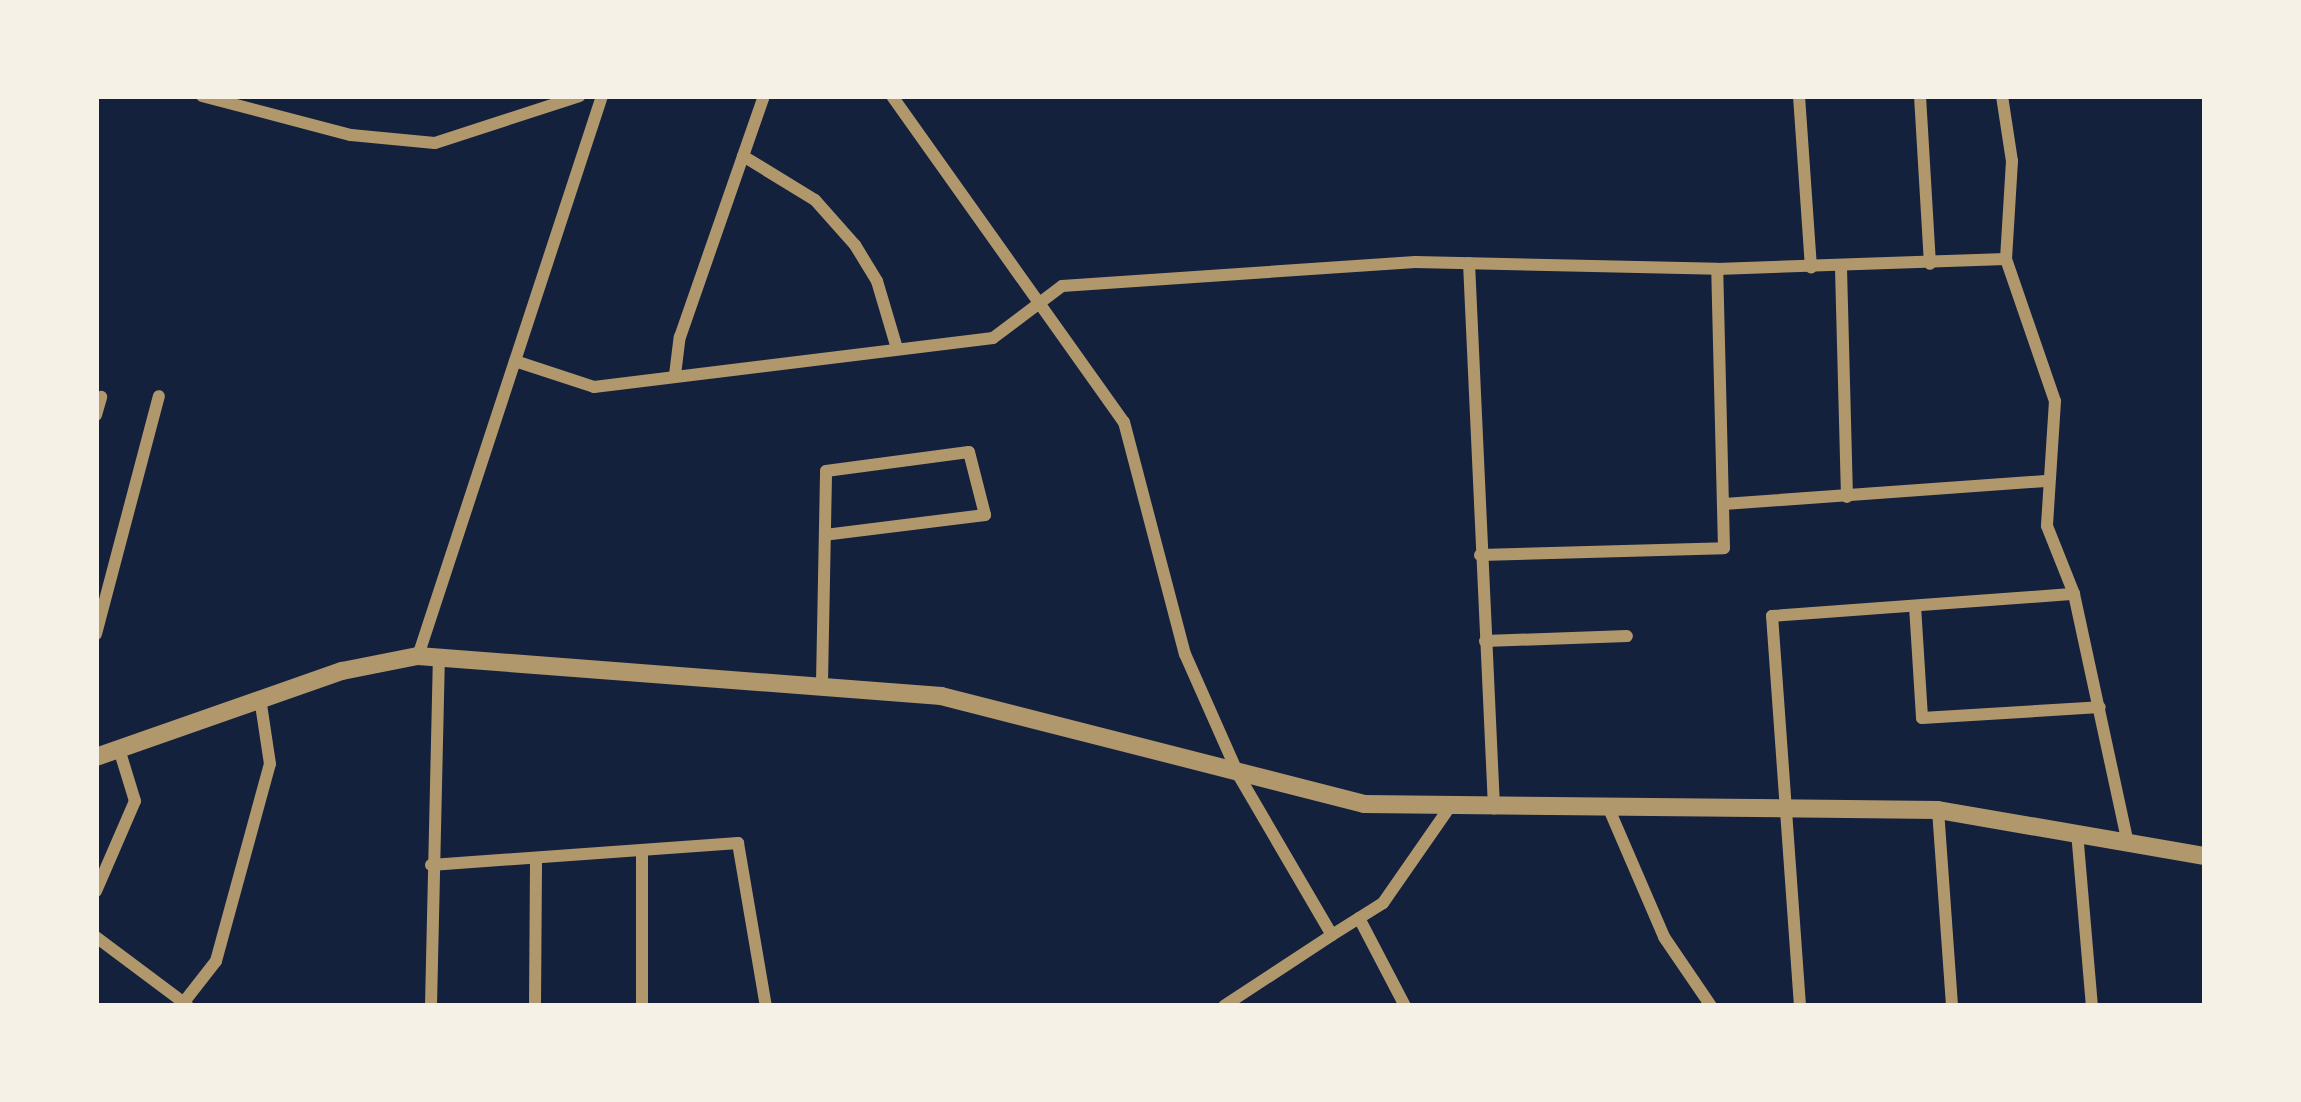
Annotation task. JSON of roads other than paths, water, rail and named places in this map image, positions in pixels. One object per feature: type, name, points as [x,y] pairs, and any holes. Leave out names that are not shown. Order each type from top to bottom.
[{"type":"street","points":[[207,97],[351,135],[435,142],[580,96]]},
{"type":"street","points":[[431,1006],[428,657],[515,361],[602,96]]},
{"type":"street","points":[[676,375],[680,337],[764,96]]},
{"type":"street","points":[[892,96],[1037,306],[1124,422],[1185,654],[1239,776],[1332,935]]},
{"type":"street","points":[[1799,96],[1811,268]]},
{"type":"street","points":[[1920,96],[1930,264]]},
{"type":"street","points":[[2002,96],[2012,161],[2006,259],[2055,400],[2056,446],[2045,481],[2047,526],[2074,594],[2127,840]]},
{"type":"street","points":[[743,155],[815,200],[854,245],[877,281],[896,345]]},
{"type":"street","points":[[515,361],[594,387],[896,345],[993,338],[1063,286],[1469,263],[1717,269],[2006,259]]},
{"type":"street","points":[[1469,263],[1494,808]]},
{"type":"street","points":[[1841,268],[1847,497]]},
{"type":"street","points":[[1480,555],[1724,548],[1717,269]]},
{"type":"street","points":[[96,634],[159,396]]},
{"type":"street","points":[[96,415],[101,397]]},
{"type":"street","points":[[822,683],[826,471],[969,452],[985,514],[825,536]]},
{"type":"street","points":[[1724,503],[2045,481]]},
{"type":"street","points":[[1800,1006],[1772,616],[2074,594]]},
{"type":"street","points":[[1915,606],[1922,718],[2100,707]]},
{"type":"street","points":[[1485,641],[1627,636]]},
{"type":"street","points":[[96,757],[260,698],[428,657],[822,683],[941,696],[1239,776],[1364,804],[1938,810],[2205,856]]},
{"type":"street","points":[[96,937],[186,1004],[216,961],[270,764],[260,698]]},
{"type":"street","points":[[96,891],[135,801],[119,748]]},
{"type":"street","points":[[1225,1006],[1248,1000],[1332,935],[1383,903],[1449,808]]},
{"type":"street","points":[[1609,808],[1664,937],[1711,1006]]},
{"type":"street","points":[[1938,810],[1952,1006]]},
{"type":"street","points":[[2077,832],[2092,1006]]},
{"type":"street","points":[[431,866],[738,843],[766,1006]]},
{"type":"street","points":[[642,1006],[643,852]]},
{"type":"street","points":[[535,1006],[536,859]]},
{"type":"street","points":[[1359,918],[1405,1006]]}]
